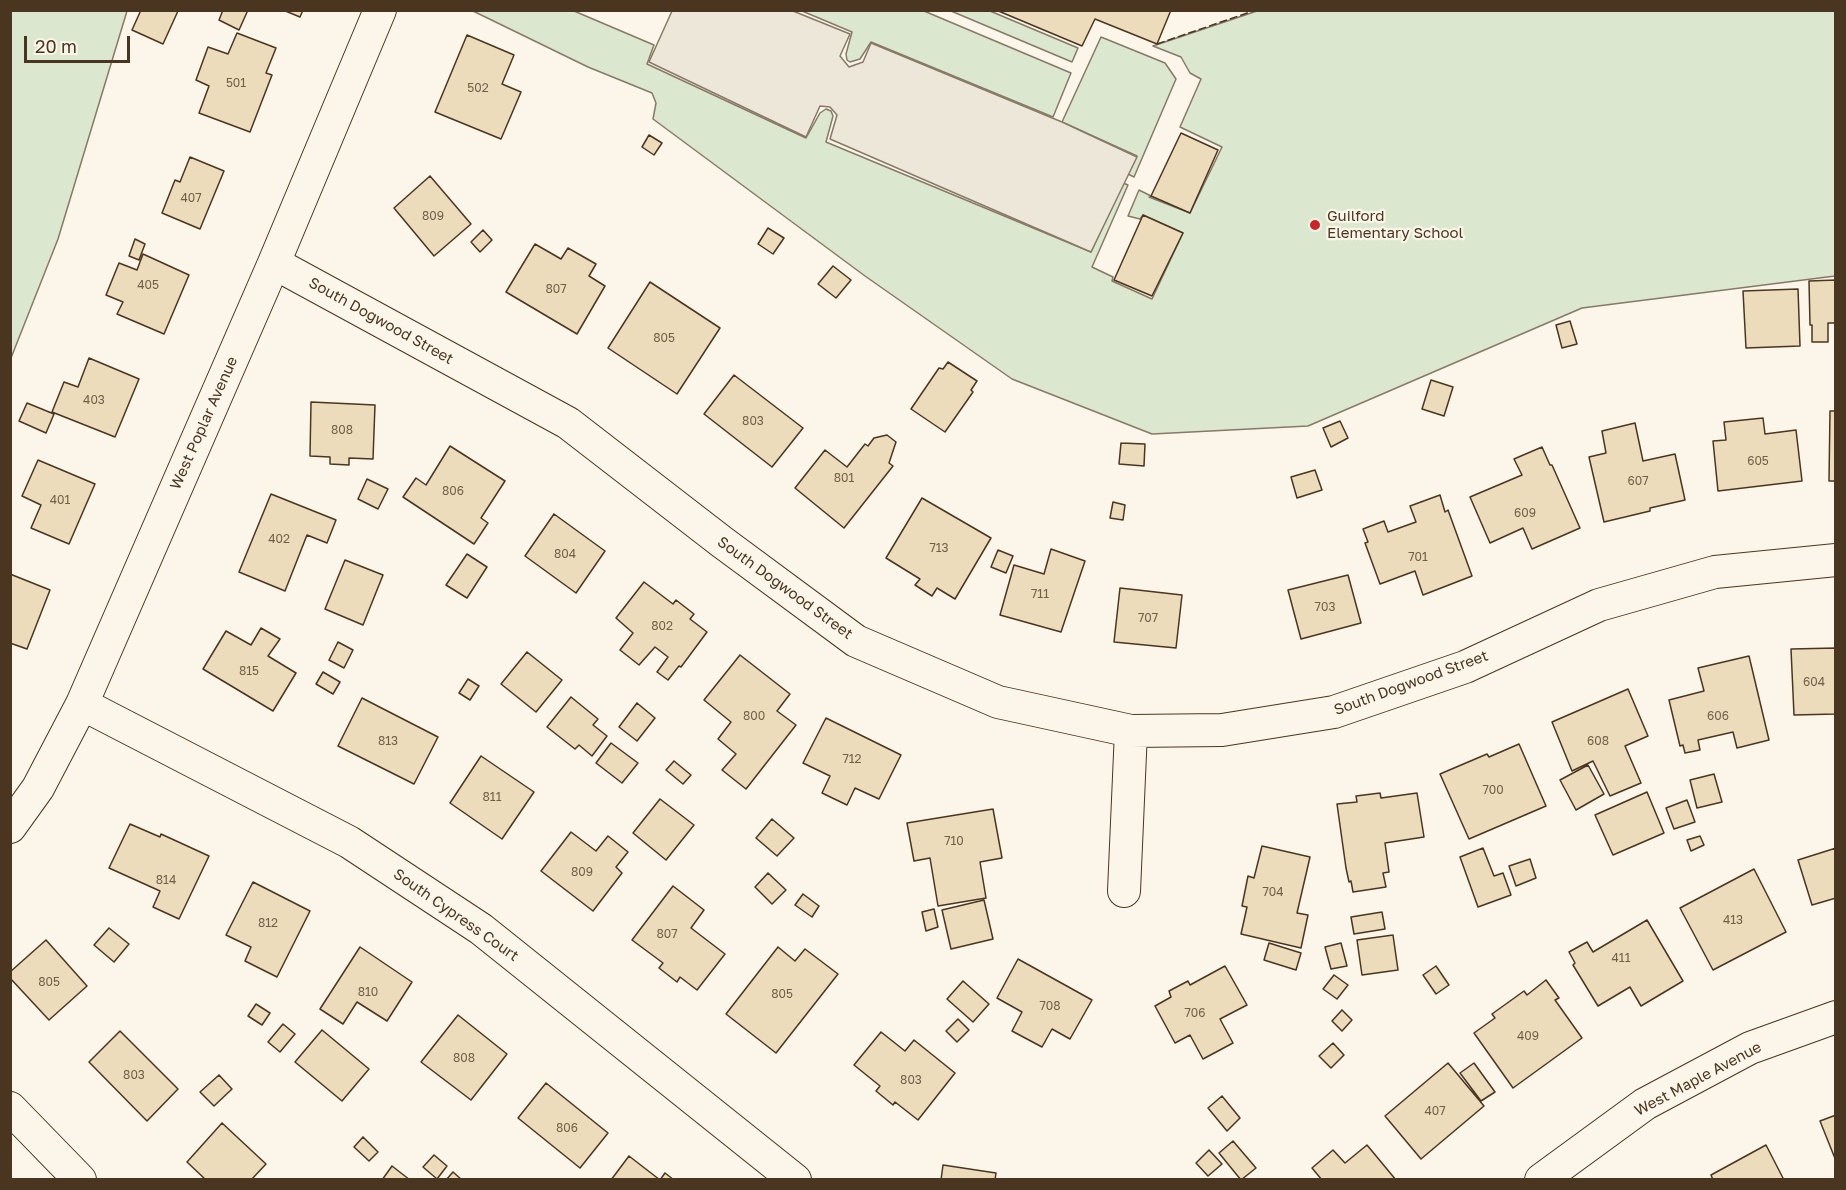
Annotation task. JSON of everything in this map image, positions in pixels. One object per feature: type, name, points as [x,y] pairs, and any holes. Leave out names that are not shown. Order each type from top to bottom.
[{"type":"street","name":"West Poplar Avenue","points":[[10,827],[38,788],[82,704],[274,262],[380,10]]},
{"type":"street","name":"South Dogwood Street","points":[[274,262],[568,423],[722,542],[856,641],[998,702],[1131,732],[1222,730],[1334,712],[1465,667],[1599,605],[1715,573],[1836,560]]},
{"type":"street","name":"South Cypress Court","points":[[82,704],[349,842],[481,929],[795,1179]]},
{"type":"street","points":[[1124,891],[1131,732]]},
{"type":"street","name":"West Maple Avenue","points":[[1541,1179],[1645,1104],[1750,1048],[1836,1017]]},
{"type":"street","points":[[10,1108],[80,1179]]},
{"type":"green space","points":[[11,10],[127,11],[58,239],[11,358]]},
{"type":"green space","name":"Guilford Elementary School","points":[[1260,10],[1835,11],[1835,276],[1582,308],[1308,426],[1152,434],[1012,379],[865,276],[653,119],[656,103],[652,93],[588,67],[473,11],[574,11],[654,45],[647,64],[806,138],[820,113],[826,109],[831,111],[833,116],[826,142],[1091,252],[1123,183],[1128,185],[1092,267],[1113,277],[1112,281],[1152,299],[1183,233],[1143,215],[1140,219],[1128,216],[1139,190],[1151,196],[1149,197],[1190,213],[1222,147],[1180,127],[1201,79],[1190,73],[1181,57],[1153,46]]},
{"type":"green space","points":[[802,11],[924,11],[1071,73],[1053,117],[871,42],[860,59],[850,62],[846,54],[852,32]]},
{"type":"green space","points":[[951,11],[990,11],[1078,48],[1072,62]]},
{"type":"green space","points":[[1101,37],[1165,63],[1176,79],[1134,177],[1128,174],[1137,156],[1062,122]]},
{"type":"shaded area","points":[[672,11],[793,11],[850,34],[840,56],[849,67],[863,62],[871,43],[1062,122],[1137,157],[1091,252],[830,139],[837,115],[830,107],[820,106],[806,137],[649,62]]},
{"type":"building","points":[[141,10],[178,11],[163,44],[132,30]]},
{"type":"building","points":[[223,10],[248,10],[239,30],[219,20]]},
{"type":"building","points":[[283,10],[303,10],[300,17]]},
{"type":"building","points":[[996,10],[1171,10],[1157,44],[1095,19],[1082,46]]},
{"type":"building","points":[[237,33],[276,48],[266,73],[272,75],[250,132],[199,113],[209,86],[196,80],[208,47],[228,54]]},
{"type":"building","points":[[467,35],[514,55],[502,84],[521,92],[501,139],[435,112]]},
{"type":"building","points":[[1181,133],[1218,150],[1190,213],[1151,196]]},
{"type":"building","points":[[649,135],[662,143],[654,155],[642,147]]},
{"type":"building","points":[[190,157],[224,171],[200,229],[162,213],[175,180],[180,182]]},
{"type":"building","points":[[430,176],[471,224],[434,256],[394,208]]},
{"type":"building","points":[[1143,215],[1183,233],[1152,296],[1114,280]]},
{"type":"building","points":[[768,228],[784,238],[773,254],[758,244]]},
{"type":"building","points":[[483,230],[492,240],[480,252],[471,242]]},
{"type":"building","points":[[135,239],[145,244],[139,260],[129,256]]},
{"type":"building","points":[[535,244],[561,259],[568,248],[596,264],[589,276],[605,286],[577,334],[506,292]]},
{"type":"building","points":[[143,254],[189,275],[164,334],[117,314],[123,302],[106,295],[119,263],[137,270]]},
{"type":"building","points":[[833,266],[851,280],[836,298],[818,284]]},
{"type":"building","points":[[1836,280],[1836,323],[1828,323],[1828,342],[1812,342],[1809,281]]},
{"type":"building","points":[[650,282],[720,328],[677,394],[608,348]]},
{"type":"building","points":[[1798,289],[1800,346],[1746,348],[1743,291]]},
{"type":"building","points":[[1570,321],[1577,344],[1562,348],[1556,325]]},
{"type":"building","points":[[89,358],[139,379],[115,437],[52,412],[64,382],[78,387]]},
{"type":"building","points":[[948,362],[977,381],[971,390],[973,392],[945,432],[911,409],[939,368],[943,369]]},
{"type":"building","points":[[734,375],[803,428],[772,467],[704,414]]},
{"type":"building","points":[[1431,380],[1453,387],[1444,416],[1422,409]]},
{"type":"building","points":[[311,402],[375,405],[373,459],[349,458],[349,465],[330,464],[330,457],[310,456]]},
{"type":"building","points":[[27,403],[54,414],[46,433],[19,421]]},
{"type":"building","points":[[1830,411],[1836,411],[1836,481],[1829,481]]},
{"type":"building","points":[[1763,418],[1765,434],[1796,430],[1802,481],[1718,491],[1713,441],[1726,440],[1724,422]]},
{"type":"building","points":[[1340,421],[1348,438],[1331,447],[1323,428]]},
{"type":"building","points":[[1635,423],[1643,461],[1675,454],[1685,500],[1604,522],[1589,457],[1606,453],[1602,431]]},
{"type":"building","points":[[887,435],[896,442],[889,463],[893,466],[844,528],[795,488],[825,450],[847,467],[865,444],[868,446],[874,438]]},
{"type":"building","points":[[1121,443],[1145,444],[1144,466],[1119,464]]},
{"type":"building","points":[[450,446],[505,481],[481,518],[488,523],[474,544],[403,497],[416,478],[426,485]]},
{"type":"building","points":[[1542,447],[1580,528],[1532,549],[1523,528],[1490,543],[1470,497],[1522,475],[1514,459]]},
{"type":"building","points":[[38,460],[95,484],[69,544],[31,528],[41,505],[22,496]]},
{"type":"building","points":[[1315,470],[1322,490],[1297,498],[1291,477]]},
{"type":"building","points":[[367,479],[388,489],[378,509],[358,499]]},
{"type":"building","points":[[271,494],[336,520],[327,543],[307,535],[285,591],[239,572]]},
{"type":"building","points":[[1440,495],[1445,512],[1448,510],[1472,576],[1423,595],[1415,571],[1380,584],[1365,543],[1368,542],[1363,529],[1384,521],[1388,532],[1416,522],[1410,506]]},
{"type":"building","points":[[922,498],[991,538],[955,599],[937,588],[932,596],[915,585],[920,579],[886,558]]},
{"type":"building","points":[[1113,502],[1125,505],[1123,520],[1110,518]]},
{"type":"building","points":[[554,514],[605,551],[576,593],[525,556]]},
{"type":"building","points":[[1051,549],[1085,561],[1061,632],[1000,615],[1014,565],[1044,574]]},
{"type":"building","points":[[998,550],[1013,556],[1006,573],[991,567]]},
{"type":"building","points":[[467,554],[487,567],[467,598],[446,585]]},
{"type":"building","points":[[345,560],[383,575],[363,625],[325,609]]},
{"type":"building","points":[[10,574],[50,590],[27,649],[10,643]]},
{"type":"building","points":[[1348,575],[1361,623],[1301,639],[1288,590]]},
{"type":"building","points":[[644,582],[673,604],[676,600],[694,614],[690,619],[707,632],[681,667],[679,666],[668,680],[657,672],[668,657],[655,647],[639,665],[620,650],[633,633],[616,618]]},
{"type":"building","points":[[1120,588],[1182,595],[1176,648],[1114,642]]},
{"type":"building","points":[[261,628],[280,639],[268,656],[296,673],[273,711],[203,669],[226,631],[251,645]]},
{"type":"building","points":[[338,642],[353,650],[344,668],[329,660]]},
{"type":"building","points":[[1836,648],[1836,714],[1794,715],[1791,649]]},
{"type":"building","points":[[527,652],[562,680],[536,712],[501,684]]},
{"type":"building","points":[[740,655],[790,694],[777,711],[796,725],[746,789],[722,770],[736,754],[718,739],[731,722],[704,700]]},
{"type":"building","points":[[1749,656],[1769,740],[1737,748],[1733,732],[1698,740],[1700,750],[1685,753],[1683,745],[1680,746],[1669,700],[1704,691],[1698,668]]},
{"type":"building","points":[[323,672],[340,682],[333,694],[316,684]]},
{"type":"building","points":[[468,679],[479,686],[470,700],[459,693]]},
{"type":"building","points":[[1628,689],[1648,736],[1625,746],[1641,783],[1610,796],[1593,761],[1572,771],[1552,722]]},
{"type":"building","points":[[571,697],[598,719],[593,725],[607,736],[592,756],[579,745],[575,749],[547,727]]},
{"type":"building","points":[[362,698],[438,737],[414,784],[338,746]]},
{"type":"building","points":[[637,703],[655,718],[637,741],[619,727]]},
{"type":"building","points":[[826,718],[901,755],[879,799],[855,788],[847,805],[822,793],[830,776],[803,763]]},
{"type":"building","points":[[611,743],[638,763],[622,783],[596,763]]},
{"type":"building","points":[[1519,744],[1546,806],[1469,839],[1440,774],[1487,754],[1489,757]]},
{"type":"building","points":[[481,756],[534,792],[502,839],[450,803]]},
{"type":"building","points":[[674,761],[691,775],[683,784],[666,770]]},
{"type":"building","points":[[1588,765],[1604,794],[1576,810],[1560,780]]},
{"type":"building","points":[[1714,774],[1722,802],[1697,808],[1690,780]]},
{"type":"building","points":[[1647,792],[1664,833],[1613,855],[1595,815]]},
{"type":"building","points":[[1380,793],[1381,798],[1417,793],[1424,837],[1385,843],[1389,872],[1383,873],[1386,887],[1353,892],[1346,868],[1337,804],[1357,802],[1356,796]]},
{"type":"building","points":[[660,799],[694,825],[666,860],[633,833]]},
{"type":"building","points":[[1687,800],[1695,822],[1674,829],[1666,808]]},
{"type":"building","points":[[993,809],[1002,858],[980,862],[986,898],[938,906],[930,858],[914,861],[907,823]]},
{"type":"building","points":[[772,819],[794,838],[777,856],[756,838]]},
{"type":"building","points":[[130,824],[160,837],[161,834],[209,856],[179,919],[153,907],[160,891],[109,868]]},
{"type":"building","points":[[571,832],[596,851],[608,836],[628,852],[616,867],[622,873],[593,911],[541,871]]},
{"type":"building","points":[[1700,836],[1704,845],[1691,851],[1687,840]]},
{"type":"building","points":[[1262,846],[1310,857],[1297,913],[1308,915],[1301,948],[1241,934],[1247,907],[1242,906],[1248,876],[1254,878]]},
{"type":"building","points":[[1483,848],[1494,876],[1503,873],[1511,895],[1478,907],[1460,857]]},
{"type":"building","points":[[1836,848],[1836,898],[1812,905],[1798,860]]},
{"type":"building","points":[[1530,859],[1536,878],[1516,886],[1509,866]]},
{"type":"building","points":[[1754,869],[1786,932],[1713,970],[1680,908]]},
{"type":"building","points":[[768,873],[786,890],[772,904],[755,887]]},
{"type":"building","points":[[253,882],[310,911],[277,977],[245,961],[251,947],[226,935]]},
{"type":"building","points":[[673,886],[704,910],[691,928],[725,954],[697,990],[680,977],[677,982],[659,968],[663,963],[632,940]]},
{"type":"building","points":[[803,894],[819,906],[812,917],[795,905]]},
{"type":"building","points":[[984,900],[993,939],[951,949],[942,910]]},
{"type":"building","points":[[934,909],[938,927],[926,931],[922,912]]},
{"type":"building","points":[[1382,912],[1385,929],[1354,934],[1351,917]]},
{"type":"building","points":[[1647,920],[1683,981],[1641,1006],[1630,987],[1598,1006],[1573,965],[1575,963],[1569,952],[1587,942],[1593,952]]},
{"type":"building","points":[[109,928],[129,944],[114,962],[94,945]]},
{"type":"building","points":[[1393,935],[1398,970],[1362,975],[1357,940]]},
{"type":"building","points":[[46,940],[87,986],[49,1020],[10,978],[10,972]]},
{"type":"building","points":[[1269,943],[1301,953],[1296,970],[1264,960]]},
{"type":"building","points":[[1341,943],[1347,966],[1331,969],[1325,947]]},
{"type":"building","points":[[360,947],[412,982],[387,1021],[357,1002],[343,1024],[320,1009]]},
{"type":"building","points":[[778,947],[795,961],[805,949],[838,974],[776,1053],[726,1014]]},
{"type":"building","points":[[1018,959],[1092,1000],[1070,1039],[1052,1029],[1042,1047],[1012,1031],[1022,1012],[997,998]]},
{"type":"building","points":[[1225,966],[1247,1005],[1220,1019],[1233,1043],[1203,1059],[1190,1035],[1175,1043],[1155,1006],[1171,997],[1169,991],[1188,981],[1190,985]]},
{"type":"building","points":[[1436,966],[1449,985],[1436,994],[1423,975]]},
{"type":"building","points":[[1334,975],[1348,985],[1337,999],[1323,989]]},
{"type":"building","points":[[1546,980],[1559,998],[1555,1000],[1582,1038],[1513,1088],[1474,1033],[1495,1018],[1492,1014],[1524,991],[1527,995]]},
{"type":"building","points":[[963,981],[989,1004],[973,1022],[947,999]]},
{"type":"building","points":[[256,1004],[270,1013],[262,1025],[248,1016]]},
{"type":"building","points":[[1342,1010],[1352,1020],[1342,1031],[1332,1021]]},
{"type":"building","points":[[458,1015],[507,1054],[471,1100],[421,1062]]},
{"type":"building","points":[[958,1019],[969,1030],[957,1042],[946,1031]]},
{"type":"building","points":[[283,1024],[295,1034],[280,1052],[268,1042]]},
{"type":"building","points":[[322,1030],[369,1069],[342,1101],[295,1062]]},
{"type":"building","points":[[120,1031],[178,1089],[147,1121],[89,1062]]},
{"type":"building","points":[[881,1032],[905,1051],[914,1040],[955,1073],[918,1120],[895,1102],[893,1105],[876,1091],[880,1086],[854,1065]]},
{"type":"building","points":[[1333,1043],[1344,1055],[1331,1068],[1319,1056]]},
{"type":"building","points":[[1448,1063],[1484,1106],[1421,1159],[1385,1116]]},
{"type":"building","points":[[1474,1063],[1495,1092],[1481,1101],[1460,1073]]},
{"type":"building","points":[[219,1075],[232,1089],[214,1106],[200,1092]]},
{"type":"building","points":[[546,1083],[608,1133],[580,1168],[518,1118]]},
{"type":"building","points":[[1222,1096],[1240,1118],[1227,1131],[1208,1108]]},
{"type":"building","points":[[1836,1115],[1836,1161],[1820,1121]]},
{"type":"building","points":[[222,1123],[266,1164],[251,1180],[206,1180],[187,1162]]},
{"type":"building","points":[[363,1137],[378,1152],[369,1161],[354,1147]]},
{"type":"building","points":[[1233,1141],[1256,1168],[1241,1180],[1219,1153]]},
{"type":"building","points":[[1367,1145],[1396,1180],[1322,1180],[1312,1168],[1333,1150],[1345,1163]]},
{"type":"building","points":[[1766,1145],[1784,1180],[1713,1180],[1711,1175]]},
{"type":"building","points":[[1209,1150],[1222,1164],[1208,1176],[1196,1163]]},
{"type":"building","points":[[434,1155],[447,1166],[437,1179],[423,1167]]},
{"type":"building","points":[[629,1156],[660,1180],[611,1180]]},
{"type":"building","points":[[943,1165],[996,1173],[995,1180],[941,1180]]},
{"type":"building","points":[[392,1166],[410,1180],[382,1180]]},
{"type":"building","points":[[453,1172],[462,1180],[446,1180]]},
{"type":"building","points":[[665,1173],[674,1180],[660,1180]]},
{"type":"fence","points":[[1157,44],[1256,10]]},
{"type":"place","name":"Guilford Elementary School","points":[[1315,225]]}]
